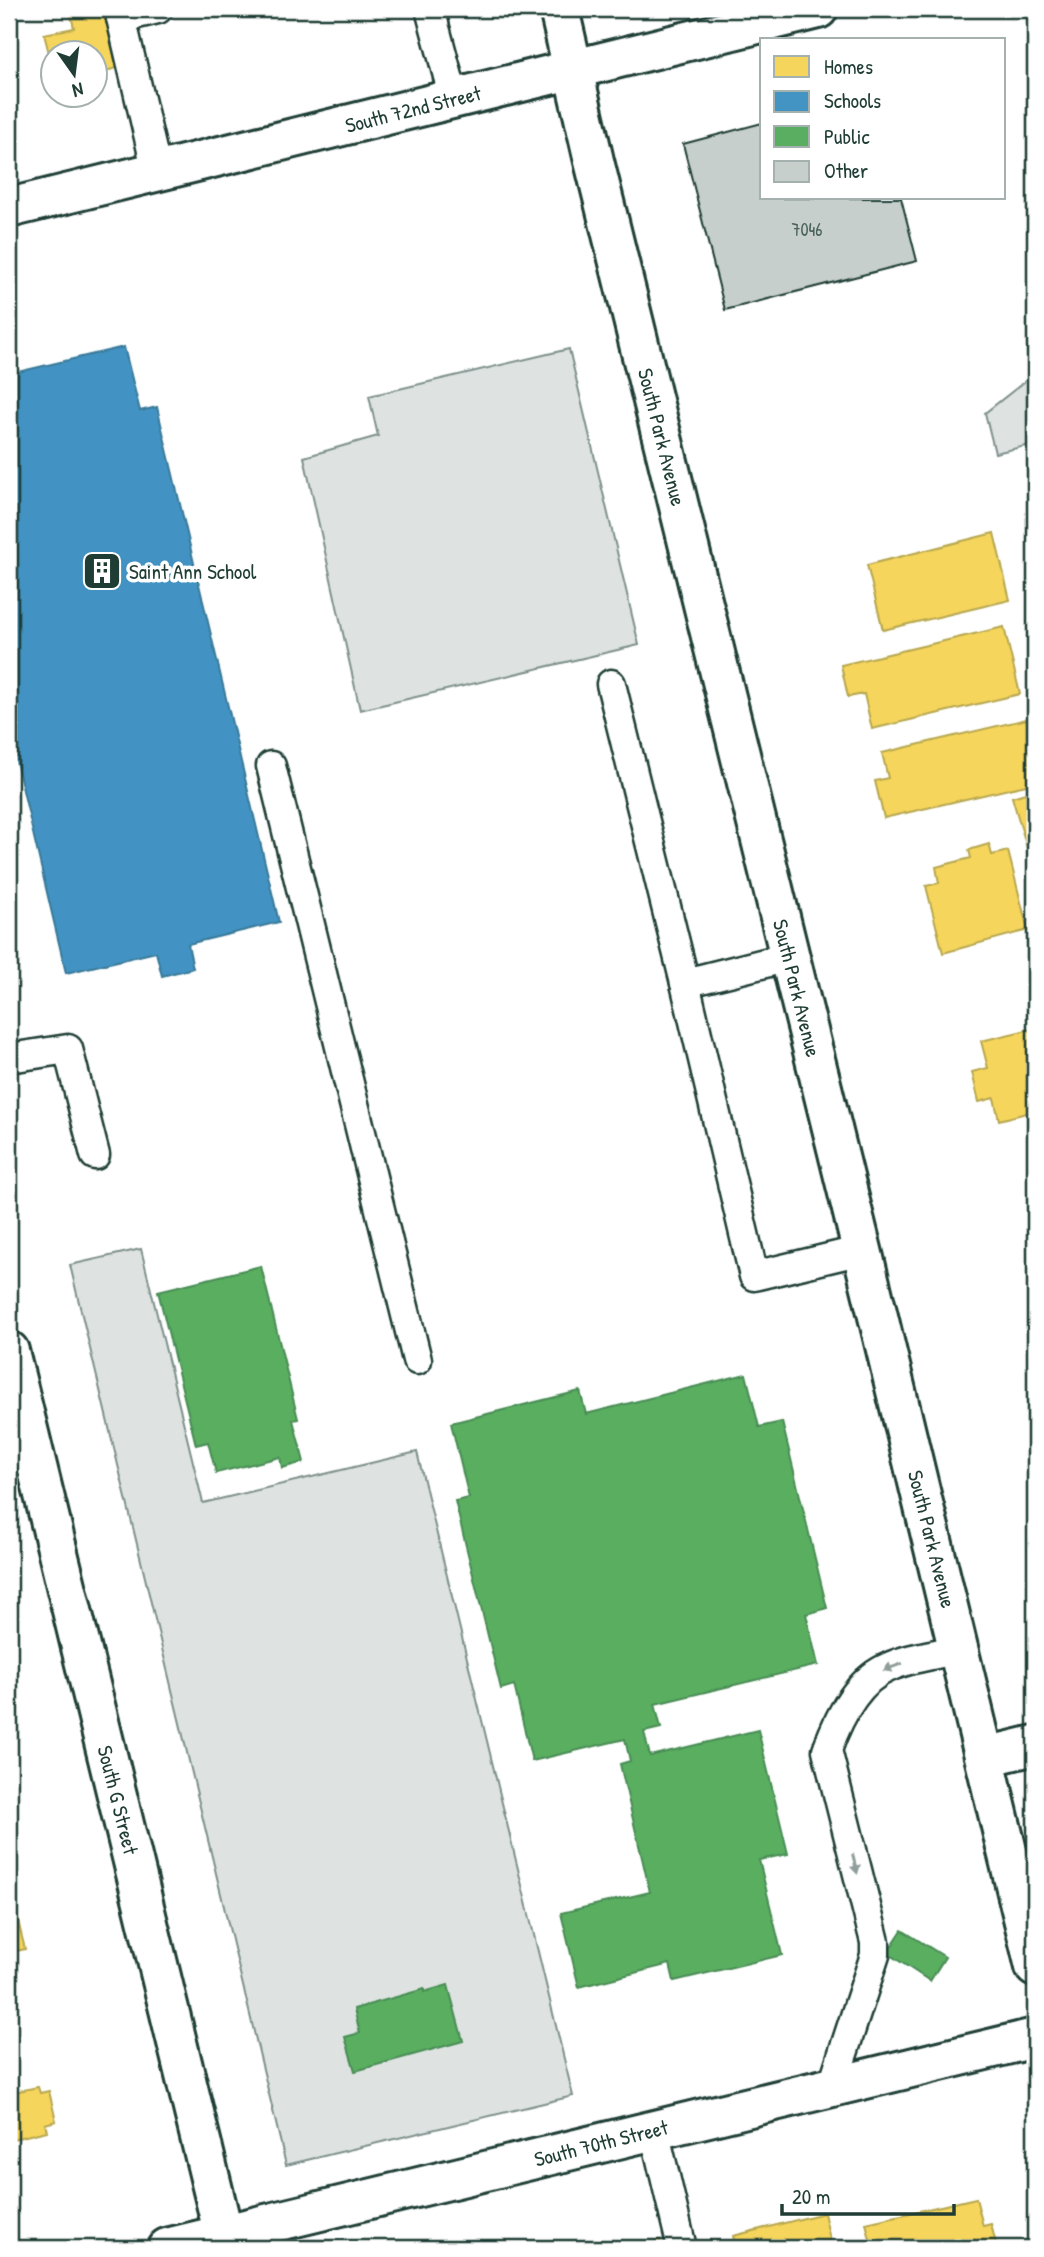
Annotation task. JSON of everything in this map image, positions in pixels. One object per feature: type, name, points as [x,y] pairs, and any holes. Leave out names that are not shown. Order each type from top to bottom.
[{"type":"street","name":"South Park Avenue","points":[[559,9],[1035,1967]]},
{"type":"street","name":"South 72nd Street","points":[[9,208],[818,9]]},
{"type":"street","name":"South G Street","points":[[9,1351],[225,2241]]},
{"type":"street","points":[[985,1757],[1035,1745]]},
{"type":"street","name":"South 70th Street","points":[[167,2248],[225,2241],[654,2130],[1035,2038]]},
{"type":"lane","points":[[157,172],[120,13],[159,9]]},
{"type":"lane","points":[[430,9],[454,99]]},
{"type":"lane","points":[[611,684],[754,1276],[862,1251]]},
{"type":"lane","points":[[271,766],[417,1360]]},
{"type":"lane","points":[[685,983],[789,957]]},
{"type":"lane","points":[[9,1058],[68,1049],[95,1155]]},
{"type":"lane","points":[[832,2087],[875,1955],[827,1749],[849,1703],[872,1678],[888,1667],[959,1649]]},
{"type":"lane","points":[[654,2130],[682,2248]]},
{"type":"shaded area","points":[[569,349],[639,645],[360,710],[304,457],[378,436],[369,396]]},
{"type":"shaded area","points":[[1035,350],[1035,444],[995,453],[985,413],[1028,379]]},
{"type":"shaded area","points":[[141,1249],[203,1503],[417,1452],[573,2096],[286,2165],[70,1265]]},
{"type":"building: Homes","points":[[104,9],[117,68],[108,70],[108,38],[45,38],[44,34],[74,28],[71,15]]},
{"type":"building: Homes","points":[[994,533],[1010,600],[883,630],[867,565]]},
{"type":"building: Homes","points":[[1004,627],[1020,694],[872,729],[864,694],[848,697],[841,665]]},
{"type":"building: Homes","points":[[1027,719],[1035,754],[1035,783],[884,818],[875,781],[888,778],[882,753]]},
{"type":"building: Homes","points":[[1035,790],[1035,857],[1030,858],[1012,797]]},
{"type":"building: Homes","points":[[989,844],[992,855],[1008,851],[1028,930],[943,953],[926,886],[939,883],[936,867],[971,858],[969,850]]},
{"type":"building: Homes","points":[[1035,1028],[1035,1111],[999,1120],[994,1098],[979,1102],[972,1072],[988,1068],[981,1041]]},
{"type":"building: Homes","points":[[9,1885],[25,1949],[9,1953]]},
{"type":"building: Homes","points":[[38,2087],[40,2093],[49,2091],[56,2121],[45,2124],[47,2131],[9,2140],[9,2093]]},
{"type":"building: Homes","points":[[976,2198],[983,2226],[991,2224],[997,2248],[872,2248],[866,2223]]},
{"type":"building: Homes","points":[[824,2213],[832,2248],[736,2248],[733,2236]]},
{"type":"building: Homes","points":[[660,2240],[662,2248],[629,2248]]},
{"type":"building: Schools","name":"Saint Ann School","points":[[124,347],[140,411],[157,407],[279,922],[188,944],[193,968],[162,976],[156,952],[66,973],[9,731],[9,374]]},
{"type":"building: Public","points":[[261,1266],[298,1419],[293,1420],[304,1462],[282,1468],[280,1457],[216,1473],[208,1442],[196,1445],[158,1291]]},
{"type":"building: Public","points":[[746,1374],[759,1427],[782,1422],[827,1608],[806,1614],[818,1665],[655,1704],[661,1728],[644,1732],[650,1756],[758,1730],[788,1854],[759,1860],[782,1955],[674,1981],[670,1964],[579,1987],[561,1913],[650,1892],[620,1764],[630,1761],[625,1739],[532,1761],[514,1685],[501,1689],[455,1501],[469,1498],[451,1423],[580,1391],[586,1414]]},
{"type":"building: Public","points":[[902,1930],[945,1957],[930,1981],[887,1953]]},
{"type":"building: Public","points":[[448,1985],[463,2041],[355,2071],[345,2037],[360,2033],[354,2009]]},
{"type":"building: Other","points":[[760,124],[760,200],[902,200],[917,261],[725,310],[683,144]]},
{"type":"place","name":"Saint Ann School","points":[[102,571]]}]
